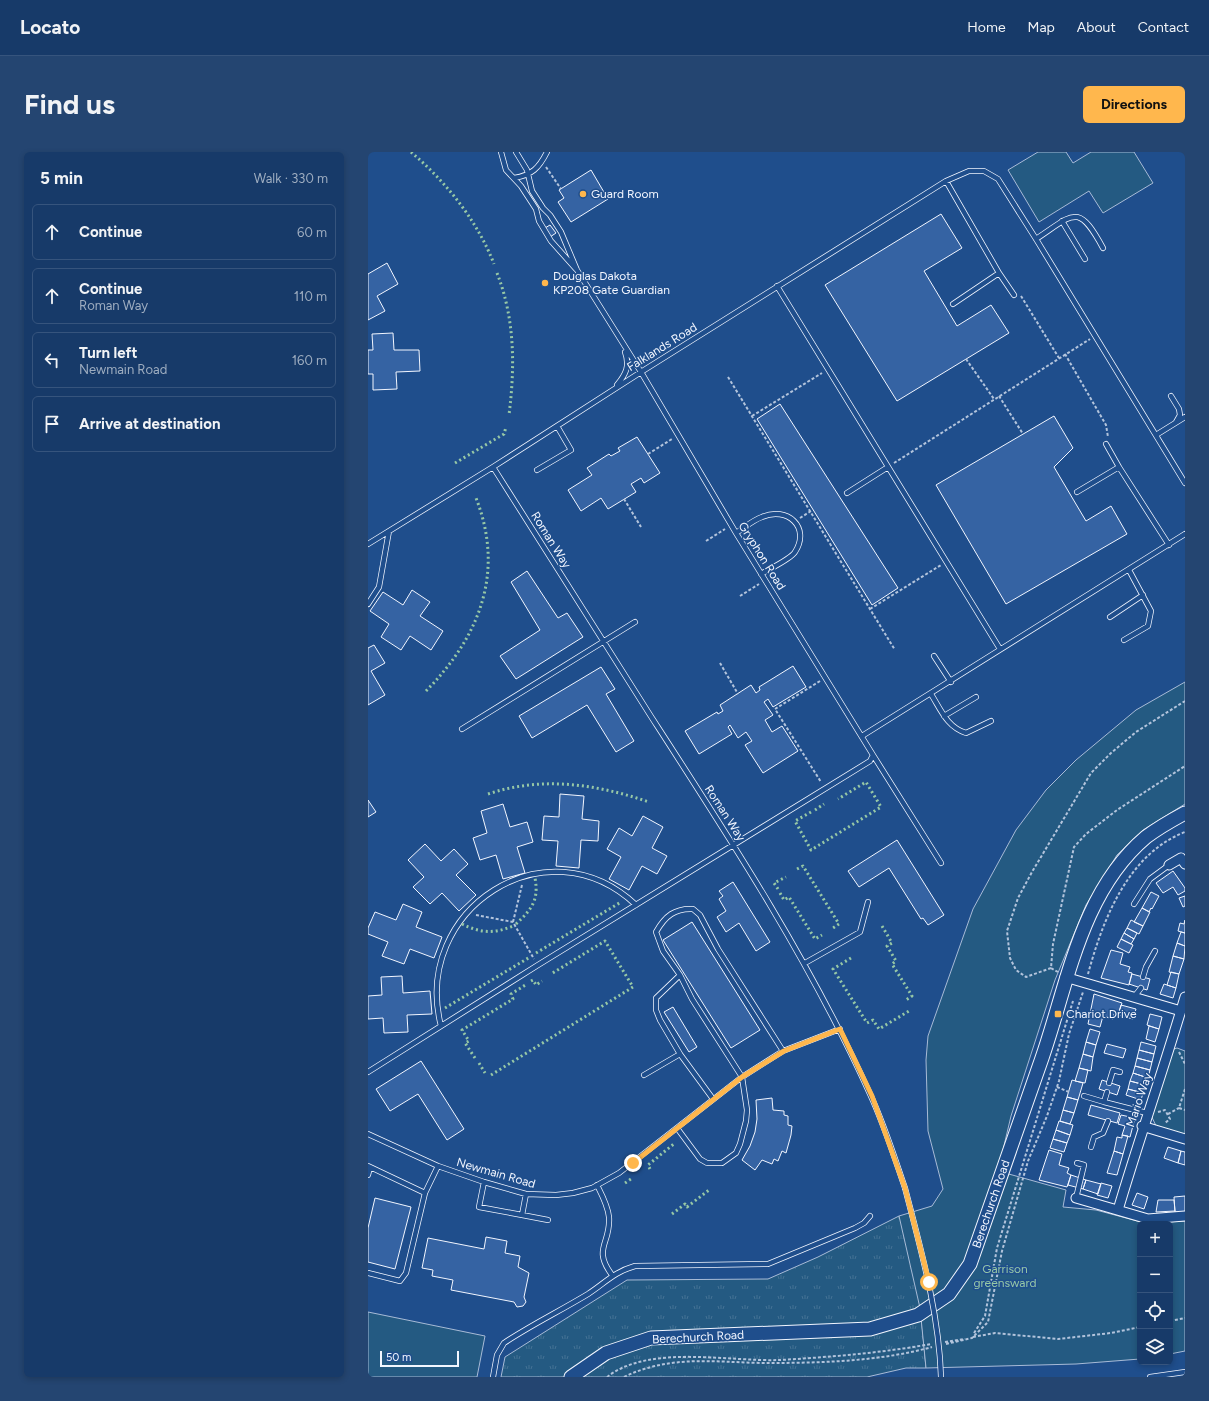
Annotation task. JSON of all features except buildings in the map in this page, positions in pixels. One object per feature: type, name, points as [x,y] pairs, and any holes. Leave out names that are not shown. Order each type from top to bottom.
[{"type":"street","name":"Berechurch Road","points":[[571,1377],[606,1353],[651,1338],[870,1329],[918,1315],[949,1294],[970,1264],[1036,1077],[1062,995],[1065,977],[1087,922],[1108,883],[1126,858],[1146,837],[1185,813]]},
{"type":"street","points":[[1170,865],[1184,860]]},
{"type":"street","points":[[1065,977],[1181,1011]]},
{"type":"street","name":"Mario Way","points":[[1118,1210],[1145,1120],[1173,1040],[1185,997]]},
{"type":"street","points":[[1145,1120],[1185,1139]]},
{"type":"street","points":[[1076,1198],[1148,1219],[1185,1216]]},
{"type":"lane","points":[[501,152],[506,170],[514,178],[536,209],[539,221],[551,242],[577,270]]},
{"type":"lane","points":[[516,152],[527,170],[532,191],[561,232],[577,270]]},
{"type":"lane","points":[[514,178],[528,176],[542,161],[547,152]]},
{"type":"lane","name":"Falklands Road","points":[[368,544],[493,467],[777,286],[946,181],[969,170],[984,171],[998,179],[1036,238]]},
{"type":"lane","points":[[946,181],[1014,295]]},
{"type":"lane","points":[[1103,248],[1087,222],[1076,216],[1069,216],[1036,238],[1185,483]]},
{"type":"lane","points":[[1062,221],[1086,259]]},
{"type":"lane","name":"Gryphon Road","points":[[577,270],[641,372],[765,581],[873,754]]},
{"type":"lane","points":[[954,304],[1000,273]]},
{"type":"lane","points":[[777,286],[1000,649]]},
{"type":"lane","points":[[614,389],[627,373],[627,358],[624,346]]},
{"type":"lane","points":[[1171,396],[1179,408],[1180,415],[1176,423]]},
{"type":"lane","points":[[1156,435],[1185,417]]},
{"type":"lane","points":[[537,470],[571,450],[557,426]]},
{"type":"lane","points":[[1106,444],[1169,545]]},
{"type":"lane","name":"Roman Way","points":[[493,467],[602,641],[734,844],[804,963],[840,1029],[872,1096],[905,1188],[929,1282],[940,1353],[941,1377]]},
{"type":"lane","points":[[847,493],[888,467]]},
{"type":"lane","points":[[1078,492],[1119,467]]},
{"type":"lane","points":[[736,533],[763,516],[782,513],[800,528],[800,539],[795,553],[761,574]]},
{"type":"lane","points":[[368,604],[379,587],[389,531]]},
{"type":"lane","points":[[862,736],[951,682],[1000,649],[1185,534]]},
{"type":"lane","points":[[1124,640],[1148,626],[1151,611],[1129,570]]},
{"type":"lane","points":[[1110,617],[1143,595]]},
{"type":"lane","points":[[462,729],[635,622]]},
{"type":"lane","points":[[934,656],[951,682]]},
{"type":"lane","points":[[931,694],[949,724],[956,730],[966,733],[991,721]]},
{"type":"lane","points":[[944,716],[976,697]]},
{"type":"lane","points":[[368,1072],[636,904],[826,789],[870,761],[873,754]]},
{"type":"lane","points":[[873,754],[941,863]]},
{"type":"lane","points":[[1134,904],[1150,879],[1170,865]]},
{"type":"lane","points":[[441,1026],[438,1012],[438,974],[444,948],[459,921],[480,899],[495,888],[524,876],[545,872],[571,872],[598,879],[625,894],[636,904]]},
{"type":"lane","points":[[804,963],[860,932],[868,902]]},
{"type":"lane","points":[[677,1128],[700,1159],[715,1164],[722,1163],[730,1159],[736,1153],[746,1121],[747,1110],[742,1077],[692,999],[680,975],[663,951],[656,932],[664,919],[681,908],[693,909],[700,915],[718,948],[784,1051]]},
{"type":"lane","points":[[1143,977],[1146,967],[1155,951]]},
{"type":"lane","points":[[680,975],[656,998],[656,1010],[680,1054],[712,1099]]},
{"type":"lane","points":[[1134,997],[1141,988]]},
{"type":"lane","name":"Newmain Road","points":[[368,1134],[438,1166],[484,1182],[526,1194],[556,1195],[573,1193],[597,1185],[633,1163],[712,1099],[742,1077],[784,1051],[840,1029]]},
{"type":"lane","points":[[644,1075],[680,1054]]},
{"type":"lane","points":[[1109,1083],[1113,1070],[1120,1072]]},
{"type":"lane","points":[[1104,1102],[1107,1092]]},
{"type":"lane","points":[[1084,1096],[1112,1104],[1145,1120]]},
{"type":"lane","points":[[1110,1110],[1112,1104]]},
{"type":"lane","points":[[1091,1147],[1094,1137],[1102,1133],[1108,1121]]},
{"type":"lane","points":[[1076,1198],[1084,1165],[1077,1163]]},
{"type":"lane","points":[[368,1175],[369,1166],[425,1193]]},
{"type":"lane","points":[[368,1272],[400,1281],[406,1273],[425,1193],[438,1166]]},
{"type":"lane","points":[[484,1182],[480,1207],[548,1220]]},
{"type":"lane","points":[[597,1185],[607,1206],[610,1225],[602,1258],[605,1266],[612,1275]]},
{"type":"lane","points":[[522,1215],[526,1194]]},
{"type":"lane","points":[[493,1377],[498,1355],[504,1343],[587,1294],[612,1275],[636,1266],[768,1264],[855,1228],[864,1223],[870,1216]]},
{"type":"lane","points":[[1150,1377],[1185,1372]]},
{"type":"path","points":[[542,161],[561,189]]},
{"type":"path","points":[[1014,295],[1019,293],[1059,358]]},
{"type":"path","points":[[888,467],[1095,335]]},
{"type":"path","points":[[1065,354],[1106,425],[1106,432],[1110,441],[1106,444]]},
{"type":"path","points":[[966,359],[994,400]]},
{"type":"path","points":[[752,416],[828,369]]},
{"type":"path","points":[[728,377],[895,650]]},
{"type":"path","points":[[999,396],[1023,434]]},
{"type":"path","points":[[648,454],[678,436]]},
{"type":"path","points":[[624,499],[641,527]]},
{"type":"path","points":[[794,522],[811,511]]},
{"type":"path","points":[[706,541],[731,525]]},
{"type":"path","points":[[870,608],[946,562]]},
{"type":"path","points":[[740,596],[765,581]]},
{"type":"path","points":[[720,663],[738,694]]},
{"type":"path","points":[[826,677],[775,709],[826,789]]},
{"type":"path","points":[[1051,968],[1026,977],[1016,970],[1010,958],[1007,931],[1018,898],[1091,773],[1111,753],[1136,732],[1185,700]]},
{"type":"path","points":[[1051,968],[1053,944],[1074,847],[1086,834],[1117,810],[1185,766]]},
{"type":"path","points":[[607,1377],[628,1366],[650,1360],[682,1357],[778,1360],[823,1357],[905,1349],[972,1338],[988,1322],[1002,1250],[1028,1161],[1047,1116],[1057,1087],[1063,1067],[1069,1034],[1086,984],[1097,943],[1110,910],[1127,881],[1143,860],[1155,848],[1170,838],[1185,832]]},
{"type":"path","points":[[524,876],[513,922],[538,965]]},
{"type":"path","points":[[467,913],[513,922]]},
{"type":"path","points":[[1051,968],[1065,977]]},
{"type":"path","points":[[972,1338],[985,1316],[996,1248],[1072,1009],[1073,1000],[1062,995]]},
{"type":"path","points":[[1178,1051],[1185,1064]]},
{"type":"path","points":[[1057,1087],[1069,1092]]},
{"type":"path","points":[[1168,1114],[1179,1108],[1185,1089]]},
{"type":"path","points":[[1179,1108],[1185,1110]]},
{"type":"path","points":[[1161,1110],[1165,1110],[1170,1119],[1164,1124],[1159,1123],[1156,1120],[1155,1116],[1161,1110]]},
{"type":"path","points":[[1145,1120],[1152,1123],[1156,1120]]},
{"type":"path","points":[[1173,1320],[1185,1318]]},
{"type":"path","points":[[944,1345],[995,1332],[1058,1339],[1111,1333],[1137,1328]]},
{"type":"path","points":[[624,1377],[654,1365],[682,1362],[810,1362],[900,1354],[938,1346]]},
{"type":"green space","points":[[1038,152],[1066,152],[1073,163],[1091,152],[1134,152],[1153,183],[1103,213],[1089,191],[1039,222],[1008,170]]},
{"type":"green space","name":"Garrison greensward","points":[[1185,682],[1185,804],[1143,830],[1117,855],[1086,905],[1055,980],[1011,1116],[998,1171],[1066,1190],[1063,1207],[1096,1210],[1137,1221],[1137,1359],[1076,1364],[926,1368],[920,1308],[899,1216],[932,1206],[943,1189],[928,1131],[926,1060],[928,1036],[973,909],[1016,830],[1046,790],[1076,760],[1136,710]]},
{"type":"green space","points":[[1177,1048],[1185,1051],[1185,1136],[1157,1128],[1150,1113],[1168,1051]]},
{"type":"green space","points":[[899,1216],[915,1271],[926,1368],[906,1368],[867,1377],[501,1377],[505,1357],[627,1280],[768,1279],[818,1257]]},
{"type":"green space","name":"Garrison greensward","points":[[1185,1221],[1185,1351],[1173,1353],[1173,1222]]},
{"type":"green space","points":[[368,1312],[485,1336],[477,1377],[368,1377]]},
{"type":"hedge","points":[[411,152],[436,176],[459,203],[479,232],[494,264]]},
{"type":"hedge","points":[[497,273],[507,308],[512,343],[513,361],[509,415]]},
{"type":"hedge","points":[[455,463],[504,434],[506,427]]},
{"type":"hedge","points":[[426,691],[445,670],[461,648],[473,625],[482,602],[487,577],[488,552],[484,525],[476,498]]},
{"type":"hedge","points":[[811,812],[795,821],[811,850],[881,807],[866,782],[838,799]]},
{"type":"hedge","points":[[488,794],[508,788],[528,785],[569,784],[609,791],[649,802]]},
{"type":"hedge","points":[[815,810],[824,804]]},
{"type":"hedge","points":[[797,869],[803,866],[839,924],[833,928]]},
{"type":"hedge","points":[[778,889],[774,883],[786,877]]},
{"type":"hedge","points":[[516,924],[533,904],[536,892],[535,878]]},
{"type":"hedge","points":[[780,893],[784,900],[789,897],[815,939],[822,935]]},
{"type":"hedge","points":[[536,953],[621,902]]},
{"type":"hedge","points":[[462,924],[481,931],[500,930],[513,926]]},
{"type":"hedge","points":[[882,926],[892,943],[887,946],[896,961],[892,964],[912,996],[906,1000]]},
{"type":"hedge","points":[[491,1075],[633,987],[605,941],[551,974]]},
{"type":"hedge","points":[[445,1008],[530,957]]},
{"type":"hedge","points":[[851,958],[833,969],[867,1023],[873,1020],[879,1029],[909,1011]]},
{"type":"hedge","points":[[531,981],[533,980],[536,985],[542,981]]},
{"type":"hedge","points":[[475,1058],[465,1043],[469,1041],[462,1030],[513,999],[511,994],[527,984]]},
{"type":"hedge","points":[[479,1063],[485,1073]]},
{"type":"hedge","points":[[650,1169],[648,1165],[675,1143]]},
{"type":"hedge","points":[[625,1183],[631,1179],[633,1181]]},
{"type":"hedge","points":[[672,1214],[685,1204],[687,1207],[709,1190]]},
{"type":"place","name":"Guard Room","points":[[583,194]]},
{"type":"place","name":"Douglas Dakota KP208 Gate Guardian","points":[[545,283]]},
{"type":"place","name":"Chariot Drive","points":[[1058,1014]]},
{"type":"route","points":[[633,1163],[712,1099],[742,1077],[784,1051],[840,1029],[872,1096],[905,1188],[929,1282]]}]
